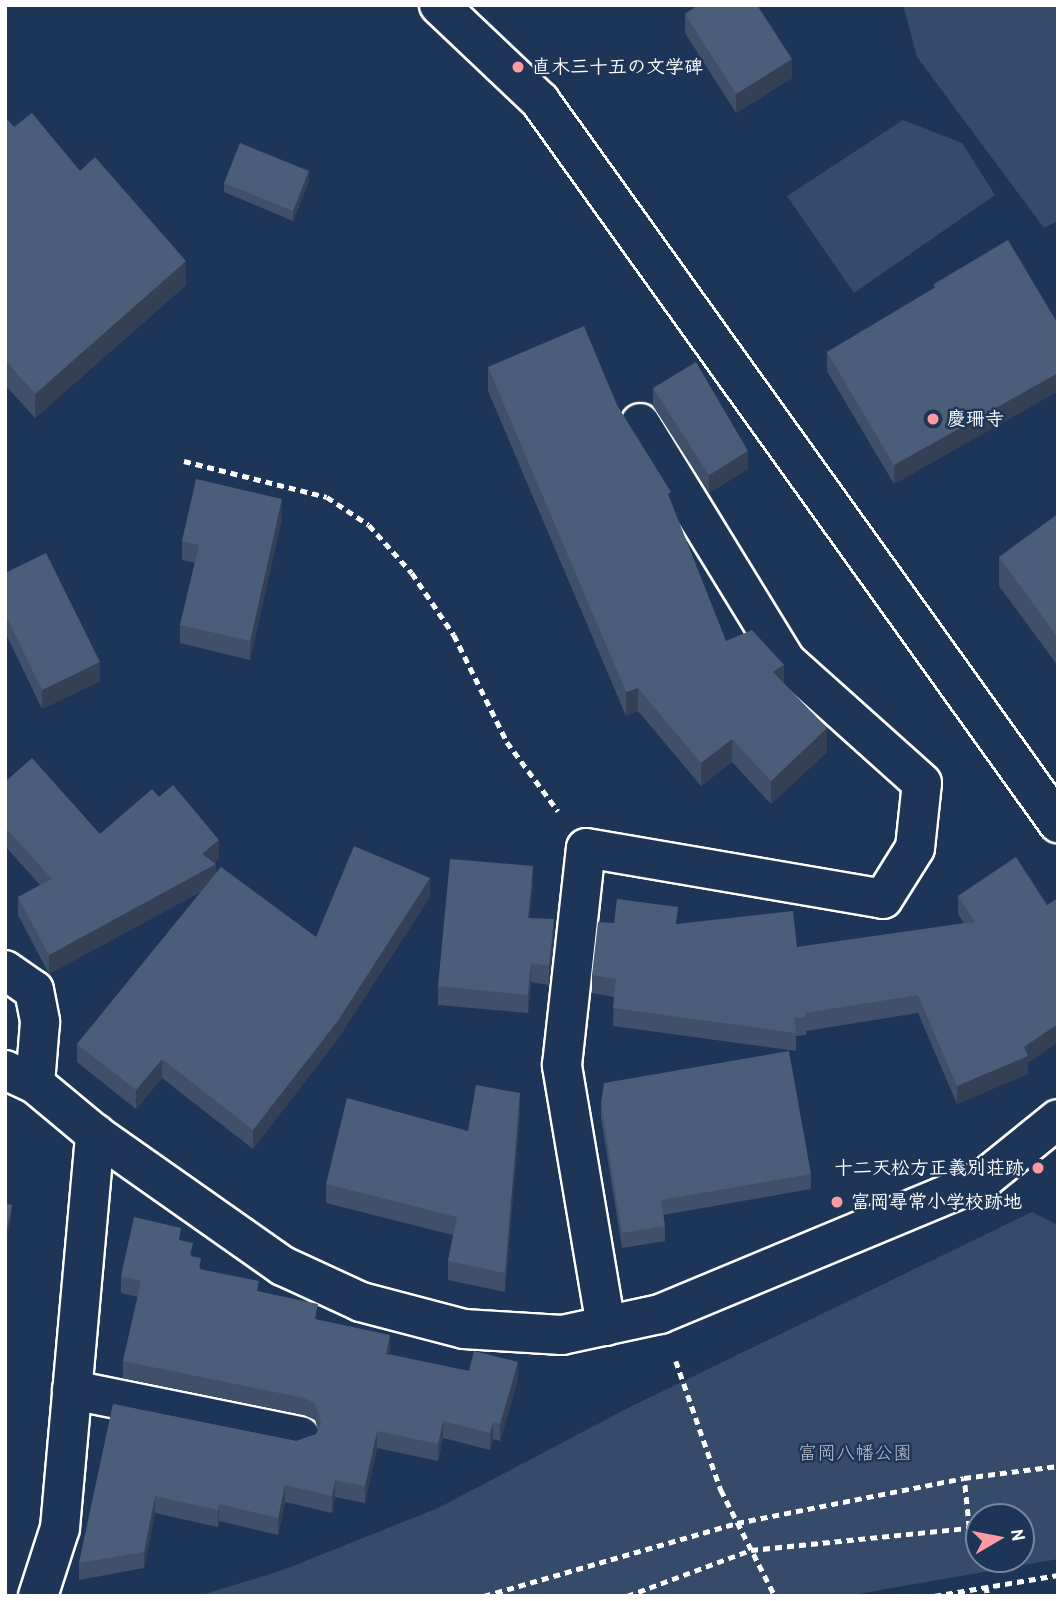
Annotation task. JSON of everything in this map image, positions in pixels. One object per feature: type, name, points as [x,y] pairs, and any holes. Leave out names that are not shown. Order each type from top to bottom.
[{"type":"street","points":[[439,5],[540,101],[1058,823]]},
{"type":"street","points":[[606,1326],[562,1065],[586,848],[883,900],[915,848],[922,783],[786,661],[640,423]]},
{"type":"street","points":[[5,970],[34,990],[40,1022],[20,1077],[95,1134],[283,1266],[361,1302],[464,1329],[562,1335],[660,1314],[984,1179],[1058,1119]]},
{"type":"street","points":[[37,1596],[60,1528],[95,1134]]},
{"type":"street","points":[[72,1390],[300,1436]]},
{"type":"path","points":[[184,461],[327,497],[369,525],[412,573],[454,635],[507,742],[586,848]]},
{"type":"path","points":[[660,1314],[721,1490],[775,1596]]},
{"type":"path","points":[[484,1596],[737,1523],[964,1478],[1058,1466]]},
{"type":"path","points":[[627,1596],[751,1550],[969,1528],[964,1478]]},
{"type":"path","points":[[934,1596],[1058,1575]]},
{"type":"path","points":[[986,1586],[988,1596]]},
{"type":"green space","points":[[903,5],[1058,5],[1058,221],[1044,228],[917,57]]},
{"type":"green space","points":[[903,120],[962,143],[995,195],[854,293],[787,196]]},
{"type":"green space","name":"富岡八幡公園","points":[[1032,1212],[1058,1225],[1058,1559],[1035,1563],[1035,1503],[965,1503],[965,1573],[978,1573],[846,1596],[199,1596],[283,1570],[438,1508],[630,1407]]},
{"type":"building","points":[[698,5],[757,5],[792,59],[736,94],[685,14]]},
{"type":"building","points":[[32,113],[80,171],[95,157],[186,261],[35,394],[5,360],[5,117],[14,127]]},
{"type":"building","points":[[240,143],[309,171],[293,211],[224,183]]},
{"type":"building","points":[[1008,240],[1058,324],[1058,373],[894,465],[827,352]]},
{"type":"building","points":[[584,326],[617,405],[671,492],[668,494],[726,641],[752,630],[784,665],[773,672],[827,728],[771,781],[732,739],[701,763],[638,688],[626,692],[488,367]]},
{"type":"building","points":[[696,362],[748,451],[709,475],[653,388]]},
{"type":"building","points":[[196,479],[282,499],[250,641],[180,625],[199,545],[182,541]]},
{"type":"building","points":[[1058,514],[1058,638],[999,557]]},
{"type":"building","points":[[46,553],[100,662],[42,690],[5,614],[5,573]]},
{"type":"building","points":[[32,758],[100,834],[152,789],[159,797],[173,785],[219,840],[202,854],[216,864],[49,955],[18,897],[52,879],[5,827],[5,782]]},
{"type":"building","points":[[354,846],[430,878],[337,1022],[253,1130],[162,1059],[136,1090],[77,1044],[221,867],[316,937]]},
{"type":"building","points":[[1016,857],[1047,905],[1058,898],[1058,1024],[1024,1047],[1028,1056],[957,1086],[918,995],[805,1013],[806,1017],[794,1018],[796,1033],[613,1008],[616,979],[592,975],[598,922],[614,923],[617,899],[678,907],[676,924],[793,911],[797,947],[975,922],[958,896]]},
{"type":"building","points":[[450,859],[533,866],[528,918],[554,919],[549,966],[531,963],[528,995],[438,986]]},
{"type":"building","points":[[789,1051],[811,1174],[661,1200],[665,1226],[622,1233],[601,1103],[604,1083]]},
{"type":"building","points":[[476,1085],[520,1093],[505,1273],[448,1261],[457,1217],[326,1184],[347,1098],[468,1131]]},
{"type":"building","points":[[5,1203],[12,1205],[5,1239]]},
{"type":"building","points":[[134,1217],[181,1228],[179,1240],[193,1243],[190,1256],[201,1258],[199,1269],[259,1281],[257,1291],[318,1304],[315,1319],[390,1335],[386,1354],[469,1371],[474,1351],[518,1362],[500,1424],[493,1422],[490,1433],[443,1421],[438,1444],[377,1431],[365,1486],[335,1480],[332,1496],[285,1485],[278,1518],[219,1504],[218,1510],[155,1496],[144,1552],[79,1563],[113,1404],[296,1441],[316,1434],[321,1423],[315,1403],[304,1398],[123,1361],[141,1281],[121,1276]]},
{"type":"place","name":"直木三十五の文学碑","points":[[518,67]]},
{"type":"place","name":"慶珊寺","points":[[933,419]]},
{"type":"place","name":"十二天松方正義別荘跡","points":[[1038,1168]]},
{"type":"place","name":"富岡尋常小学校跡地","points":[[837,1202]]}]
